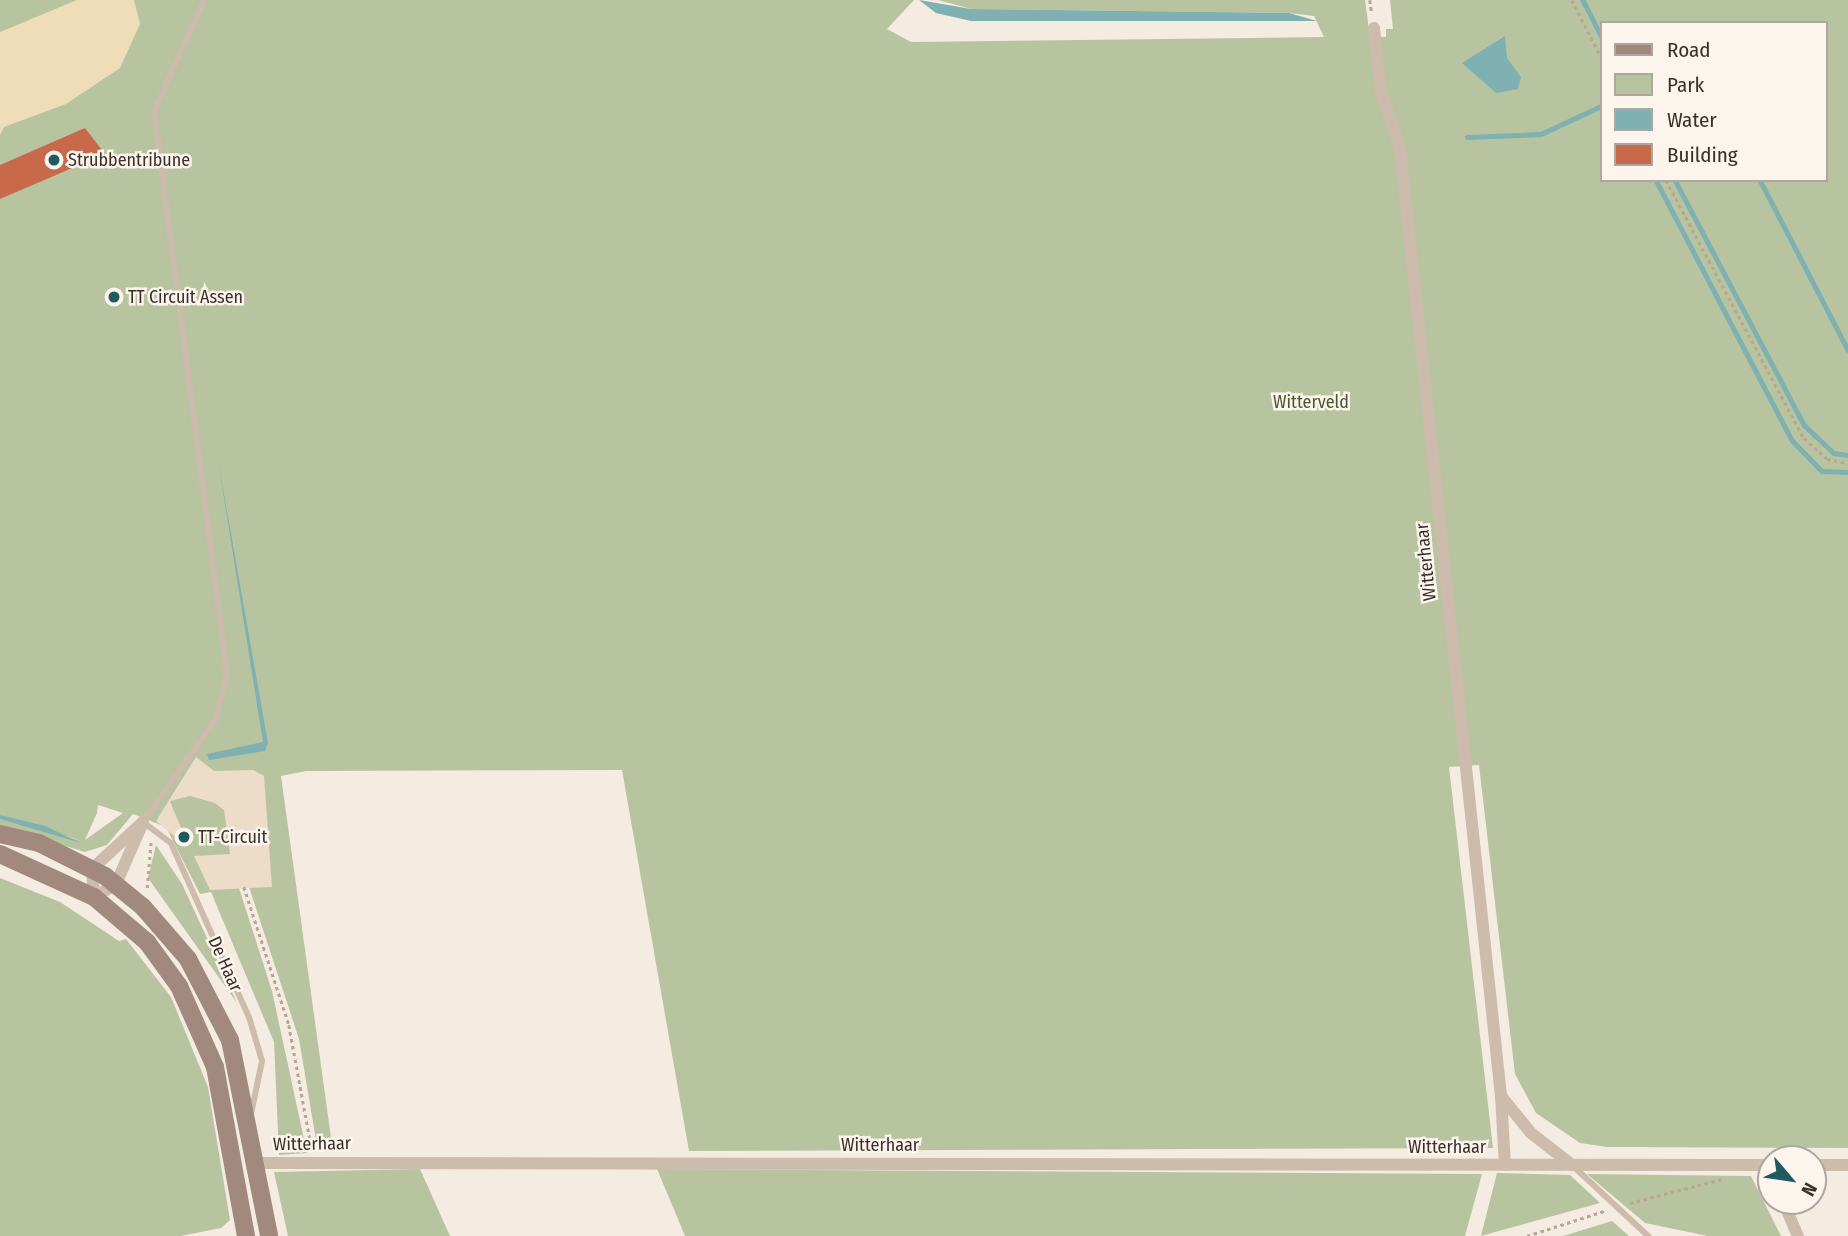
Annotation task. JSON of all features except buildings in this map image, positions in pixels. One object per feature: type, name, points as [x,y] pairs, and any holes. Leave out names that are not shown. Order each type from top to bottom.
[{"type":"street","name":"Witterhaar","points":[[1374,28],[1381,92],[1400,148],[1501,1096],[1505,1165]]},
{"type":"street","points":[[94,897],[92,869],[143,822]]},
{"type":"street","points":[[94,897],[116,884],[143,822]]},
{"type":"street","name":"De Haar","points":[[0,834],[39,843],[116,884],[173,938],[203,981],[230,1040],[269,1236]]},
{"type":"street","points":[[0,855],[94,897],[147,942],[192,1009],[220,1087],[246,1236]]},
{"type":"street","points":[[1501,1096],[1531,1133],[1573,1166]]},
{"type":"street","points":[[232,1166],[254,1163]]},
{"type":"street","name":"Witterhaar","points":[[254,1163],[1757,1165]]},
{"type":"street","points":[[1827,1165],[1848,1165]]},
{"type":"street","points":[[1789,1215],[1798,1236]]},
{"type":"lane","points":[[143,822],[216,719],[227,674],[154,111],[204,0]]},
{"type":"lane","name":"De Haar","points":[[143,822],[171,843],[249,1017],[262,1073],[247,1122]]},
{"type":"lane","points":[[1573,1166],[1648,1236]]},
{"type":"path","points":[[1572,0],[1600,55]]},
{"type":"path","points":[[1667,182],[1804,438],[1827,459],[1848,463]]},
{"type":"path","points":[[143,822],[152,842],[144,881],[153,896]]},
{"type":"path","points":[[244,887],[289,1025],[314,1161]]},
{"type":"path","points":[[1527,1236],[1616,1207],[1732,1177]]},
{"type":"green space","name":"Witterveld","points":[[0,0],[914,0],[887,29],[911,42],[1324,37],[1314,16],[1289,13],[971,9],[938,0],[1365,0],[1370,37],[1386,37],[1386,29],[1393,29],[1390,0],[1848,0],[1848,1148],[1827,1148],[1827,1145],[1607,1147],[1580,1143],[1536,1113],[1515,1074],[1479,765],[1449,767],[1493,1148],[689,1151],[622,770],[306,771],[281,776],[333,1152],[318,1152],[299,1039],[249,887],[271,883],[239,888],[272,991],[307,1153],[279,1155],[274,1042],[211,892],[200,894],[166,827],[133,814],[107,845],[85,852],[0,826],[0,819],[81,841],[0,815]],"holes":[[[98,805],[123,813],[85,840]]]},
{"type":"green space","points":[[156,845],[182,884],[237,1003],[148,878]]},
{"type":"green space","points":[[0,878],[60,902],[119,941],[126,939],[171,997],[208,1087],[230,1220],[221,1228],[181,1236],[0,1236]]},
{"type":"green space","points":[[420,1169],[450,1236],[288,1236],[274,1172]]},
{"type":"green space","points":[[657,1169],[1482,1174],[1465,1236],[685,1236]]},
{"type":"green space","points":[[1497,1173],[1570,1175],[1600,1203],[1481,1236]]},
{"type":"green space","points":[[1587,1174],[1751,1176],[1757,1188],[1757,1215],[1770,1215],[1781,1236],[1708,1236],[1645,1223]]},
{"type":"green space","points":[[1612,1221],[1629,1236],[1563,1236]]},
{"type":"sand","points":[[77,0],[134,0],[140,24],[120,68],[66,104],[4,127],[0,135],[0,32]]},
{"type":"shaded area","points":[[196,757],[214,771],[253,770],[264,776],[272,887],[210,890],[194,856],[230,854],[224,810],[215,803],[190,796],[170,801],[184,835],[174,836],[156,821]]},
{"type":"water","points":[[919,0],[971,9],[1289,13],[1317,21],[971,21],[936,13]]},
{"type":"water","points":[[1505,36],[1507,58],[1521,77],[1518,89],[1496,93],[1462,63]]},
{"type":"water","points":[[218,460],[268,743],[265,751],[209,760],[207,754],[263,742]]},
{"type":"water","points":[[0,815],[45,826],[81,843],[0,819]]},
{"type":"waterway","points":[[1583,0],[1600,33]]},
{"type":"waterway","points":[[1467,137],[1541,134],[1600,106]]},
{"type":"waterway","points":[[1657,182],[1792,440],[1822,471],[1848,472]]},
{"type":"waterway","points":[[1676,182],[1804,425],[1834,453],[1848,455]]},
{"type":"waterway","points":[[1761,182],[1848,350]]},
{"type":"place","name":"Strubbentribune","points":[[54,160]]},
{"type":"place","name":"TT Circuit Assen","points":[[114,297]]},
{"type":"place","name":"TT-Circuit","points":[[184,837]]}]
